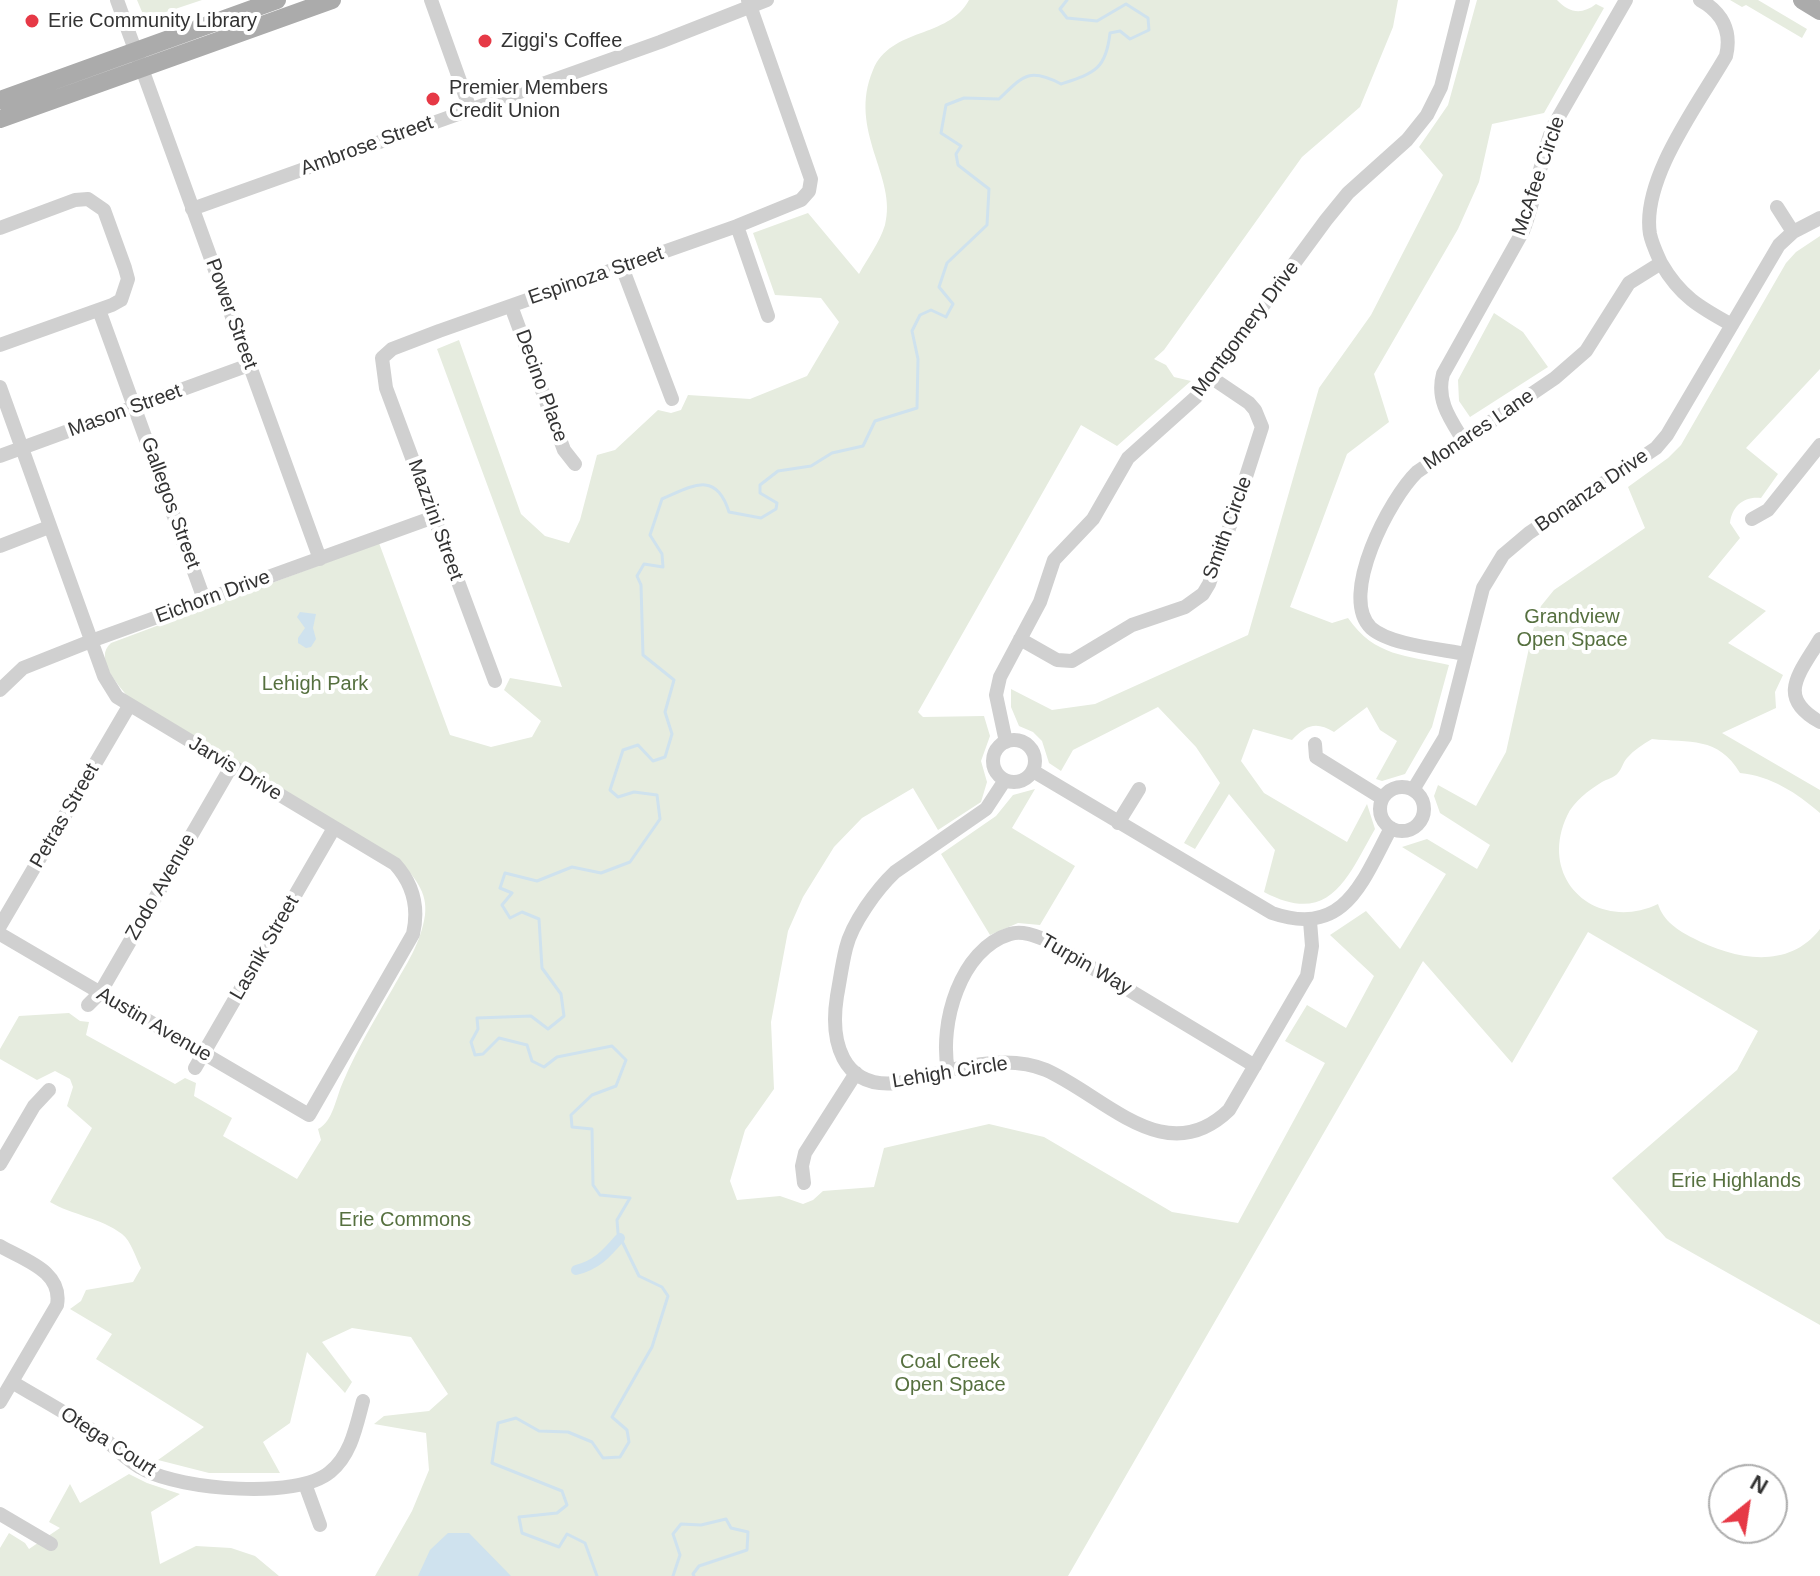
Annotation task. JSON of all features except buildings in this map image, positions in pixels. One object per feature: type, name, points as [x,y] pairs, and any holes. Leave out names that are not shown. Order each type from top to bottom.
[{"type":"main road","points":[[0,119],[277,0]]},
{"type":"main road","points":[[0,100],[332,0]]},
{"type":"main road","points":[[1802,0],[1820,11]]},
{"type":"street","name":"Power Street","points":[[117,0],[320,559]]},
{"type":"street","points":[[431,0],[470,109]]},
{"type":"street","name":"Ambrose Street","points":[[192,209],[660,42],[749,3],[767,0]]},
{"type":"street","name":"Montgomery Drive","points":[[1006,742],[996,695],[1000,677],[1040,602],[1054,560],[1093,519],[1128,458],[1196,397],[1212,378],[1348,193],[1418,129],[1441,87],[1463,0]]},
{"type":"street","points":[[1700,0],[1716,8],[1724,21],[1728,45],[1726,56],[1659,171],[1650,214],[1651,235],[1672,283],[1688,299],[1732,325]]},
{"type":"street","name":"McAfee Circle","points":[[1463,440],[1441,398],[1443,374],[1523,231],[1546,144],[1557,118],[1622,1]]},
{"type":"street","name":"Espinoza Street","points":[[382,358],[392,349],[737,226],[801,200],[809,191],[811,179],[749,3]]},
{"type":"street","points":[[0,228],[75,200],[88,199],[104,210],[128,279],[121,300],[0,345]]},
{"type":"street","points":[[1777,207],[1793,232]]},
{"type":"street","name":"Bonanza Drive","points":[[1413,790],[1445,737],[1483,588],[1503,555],[1529,533],[1656,448],[1678,420],[1779,245],[1793,232],[1820,218]]},
{"type":"street","points":[[737,226],[768,316]]},
{"type":"street","name":"Monares Lane","points":[[1466,654],[1389,638],[1367,623],[1359,600],[1366,565],[1392,502],[1417,472],[1555,378],[1586,351],[1622,291],[1661,263]]},
{"type":"street","points":[[622,267],[672,399]]},
{"type":"street","name":"Decino Place","points":[[511,306],[564,450],[575,464]]},
{"type":"street","name":"Gallegos Street","points":[[99,310],[204,599]]},
{"type":"street","name":"Mazzini Street","points":[[382,358],[386,388],[495,681]]},
{"type":"street","name":"Mason Street","points":[[0,456],[249,365]]},
{"type":"street","name":"Smith Circle","points":[[1020,639],[1057,660],[1072,661],[1142,620],[1185,607],[1203,594],[1232,520],[1262,427],[1249,403],[1212,378]]},
{"type":"street","name":"Jarvis Drive","points":[[0,387],[111,689],[129,706],[395,864],[406,876],[413,891],[417,919],[413,934],[309,1115]]},
{"type":"street","points":[[1752,519],[1768,510],[1820,445]]},
{"type":"street","name":"Eichorn Drive","points":[[0,690],[23,668],[434,517]]},
{"type":"street","points":[[0,546],[49,527]]},
{"type":"street","points":[[1820,639],[1797,678],[1793,694],[1796,705],[1820,722]]},
{"type":"street","name":"Petras Street","points":[[0,926],[129,706]]},
{"type":"street","points":[[1021,741],[1035,757],[1033,771],[1018,782],[1005,780],[995,770],[996,751],[1006,742],[1021,741]]},
{"type":"street","points":[[1315,744],[1316,757],[1382,798]]},
{"type":"street","name":"Zodo Avenue","points":[[88,1005],[100,993],[231,767]]},
{"type":"street","points":[[1033,771],[1272,913],[1292,920],[1310,921],[1329,916],[1348,901],[1391,828]]},
{"type":"street","points":[[804,1183],[802,1166],[805,1153],[856,1073],[849,1068],[839,1049],[833,1019],[851,932],[881,884],[986,809],[1005,780]]},
{"type":"street","points":[[1396,787],[1413,790],[1422,801],[1420,821],[1407,830],[1385,824],[1380,811],[1382,798],[1396,787]]},
{"type":"street","points":[[1121,825],[1139,789]]},
{"type":"street","name":"Lasnik Street","points":[[195,1068],[334,828]]},
{"type":"street","name":"Lehigh Circle","points":[[856,1073],[881,1084],[899,1083],[989,1063],[1027,1064],[1061,1078],[1154,1131],[1167,1135],[1199,1132],[1215,1124],[1229,1110],[1307,976],[1312,946],[1310,921]]},
{"type":"street","name":"Turpin Way","points":[[948,1070],[945,1043],[956,990],[973,962],[986,949],[1011,933],[1034,935],[1046,940],[1255,1066]]},
{"type":"street","name":"Austin Avenue","points":[[0,934],[309,1115]]},
{"type":"street","points":[[0,1164],[34,1106],[49,1090]]},
{"type":"street","points":[[0,1246],[51,1275],[59,1294],[57,1305],[0,1402]]},
{"type":"street","name":"Otega Court","points":[[12,1382],[100,1435],[142,1469],[163,1478],[201,1486],[260,1488],[305,1484],[329,1474],[354,1437],[363,1401]]},
{"type":"street","points":[[305,1484],[320,1525]]},
{"type":"street","points":[[0,1514],[51,1544]]},
{"type":"green space","points":[[137,0],[202,0],[145,19]]},
{"type":"green space","name":"Coal Creek Open Space","points":[[969,0],[1398,0],[1393,27],[1360,107],[1302,157],[1164,350],[1154,359],[1166,365],[1174,377],[1191,381],[1117,446],[1081,425],[918,712],[923,717],[984,716],[990,736],[981,761],[987,782],[981,802],[938,830],[913,788],[862,818],[834,847],[803,897],[788,931],[771,1022],[774,1089],[745,1130],[730,1181],[737,1200],[780,1196],[803,1204],[823,1191],[874,1187],[884,1148],[989,1124],[1044,1137],[1172,1212],[1238,1223],[1325,1063],[1285,1041],[1307,1005],[1346,1028],[1374,976],[1330,935],[1366,911],[1400,949],[1446,874],[1402,847],[1427,839],[1477,869],[1490,845],[1440,813],[1434,796],[1438,785],[1476,806],[1506,752],[1541,606],[1554,590],[1645,528],[1628,487],[1681,445],[1786,263],[1820,236],[1820,369],[1746,448],[1778,474],[1761,498],[1749,499],[1736,507],[1730,523],[1740,538],[1708,577],[1766,611],[1728,643],[1783,675],[1775,692],[1776,708],[1722,733],[1820,790],[1820,813],[1783,787],[1740,773],[1731,761],[1713,747],[1652,739],[1630,755],[1616,775],[1577,801],[1567,816],[1560,839],[1560,861],[1567,880],[1578,895],[1594,906],[1614,911],[1635,911],[1658,904],[1664,916],[1677,929],[1725,951],[1760,957],[1776,956],[1807,942],[1820,929],[1820,1325],[1666,1238],[1612,1178],[1737,1070],[1758,1031],[1588,932],[1512,1063],[1423,961],[1068,1576],[375,1576],[412,1511],[429,1470],[426,1433],[374,1424],[384,1416],[429,1411],[448,1394],[411,1337],[352,1328],[322,1342],[352,1382],[345,1393],[307,1352],[290,1423],[263,1442],[280,1473],[209,1473],[158,1460],[204,1427],[96,1359],[112,1334],[70,1309],[81,1301],[86,1290],[133,1282],[141,1268],[131,1245],[122,1234],[50,1202],[92,1128],[67,1106],[73,1087],[70,1079],[55,1071],[37,1080],[0,1059],[0,1049],[19,1016],[69,1013],[80,1021],[89,1022],[86,1035],[175,1084],[185,1078],[196,1083],[194,1096],[232,1118],[223,1136],[297,1179],[321,1140],[318,1129],[331,1115],[354,1058],[417,944],[425,915],[422,892],[400,861],[130,699],[106,664],[106,649],[111,643],[379,543],[450,735],[491,747],[532,737],[541,721],[504,690],[510,678],[562,687],[437,349],[459,340],[521,514],[545,536],[569,543],[580,520],[597,455],[615,450],[658,410],[671,413],[681,410],[688,395],[750,399],[807,376],[839,322],[821,298],[775,295],[753,233],[808,213],[859,274],[883,231],[887,207],[866,113],[873,70],[881,56],[893,46],[948,21]]},
{"type":"green space","points":[[1477,0],[1557,0],[1566,8],[1576,11],[1596,4],[1604,8],[1544,113],[1492,124],[1479,182],[1458,229],[1374,374],[1389,422],[1347,454],[1290,607],[1332,623],[1348,618],[1358,631],[1380,647],[1449,665],[1432,727],[1405,774],[1382,781],[1376,779],[1397,741],[1380,730],[1367,707],[1334,732],[1322,726],[1312,726],[1292,740],[1253,729],[1241,761],[1264,793],[1347,842],[1367,804],[1375,829],[1345,880],[1334,892],[1321,900],[1305,904],[1287,901],[1264,892],[1275,850],[1229,794],[1195,849],[1184,843],[1220,783],[1196,747],[1158,707],[1073,750],[1061,771],[1049,763],[1042,741],[1033,732],[1019,726],[1011,707],[1011,689],[1052,710],[1095,704],[1248,635],[1319,388],[1371,315],[1443,175],[1419,147],[1448,105]]},
{"type":"green space","points":[[1730,0],[1758,0],[1807,29],[1802,38],[1746,5],[1742,7]]},
{"type":"green space","points":[[1494,313],[1523,332],[1548,367],[1470,417],[1459,401],[1458,380]]},
{"type":"green space","points":[[1035,789],[1012,828],[1075,866],[1040,925],[1018,923],[990,935],[941,854],[996,816],[1013,795]]},
{"type":"green space","points":[[129,1474],[180,1494],[151,1512],[160,1564],[196,1546],[231,1548],[255,1556],[279,1576],[0,1576],[0,1548],[9,1533],[29,1549],[60,1528],[49,1522],[70,1484],[80,1503]]},
{"type":"water","points":[[300,612],[316,614],[313,628],[316,639],[311,647],[306,648],[298,643],[305,628],[297,617]]},
{"type":"water","points":[[448,1533],[469,1533],[511,1576],[418,1576],[430,1550]]},
{"type":"waterway","points":[[597,1576],[585,1543],[567,1534],[559,1547],[522,1533],[519,1517],[557,1513],[567,1505],[562,1491],[492,1463],[498,1423],[516,1418],[539,1431],[568,1432],[592,1442],[603,1458],[620,1457],[629,1442],[627,1430],[612,1417],[652,1347],[668,1296],[662,1287],[639,1276],[618,1233],[617,1220],[630,1198],[600,1195],[593,1185],[592,1129],[572,1127],[571,1115],[592,1095],[616,1086],[626,1060],[612,1046],[557,1057],[544,1067],[532,1061],[527,1045],[499,1038],[483,1054],[475,1055],[471,1042],[478,1029],[477,1018],[531,1016],[548,1029],[564,1016],[561,994],[542,968],[539,919],[522,912],[510,918],[502,905],[512,893],[500,888],[505,873],[537,881],[572,867],[601,873],[630,862],[660,819],[657,795],[634,792],[618,797],[610,790],[623,750],[638,745],[653,761],[665,757],[672,734],[665,712],[674,680],[643,655],[641,585],[637,576],[644,564],[663,567],[662,554],[650,535],[662,499],[693,486],[710,486],[724,499],[729,512],[761,518],[776,509],[777,503],[760,493],[760,485],[778,471],[811,466],[832,453],[863,446],[875,421],[917,408],[918,359],[912,331],[920,315],[931,310],[946,317],[953,304],[939,287],[947,263],[987,225],[989,189],[958,165],[956,154],[961,146],[941,133],[946,105],[964,98],[999,99],[1027,76],[1041,76],[1061,84],[1072,80],[1090,73],[1101,62],[1110,33],[1120,31],[1130,39],[1149,30],[1148,18],[1126,4],[1097,21],[1067,18],[1060,9],[1067,0]]},
{"type":"waterway","points":[[576,1270],[596,1262],[620,1238]]},
{"type":"waterway","points":[[673,1576],[680,1555],[673,1534],[681,1524],[701,1525],[726,1519],[731,1528],[748,1532],[747,1550],[699,1566],[694,1576]]},
{"type":"place","name":"Erie Community Library","points":[[32,21]]},
{"type":"place","name":"Ziggi's Coffee","points":[[485,41]]},
{"type":"place","name":"Premier Members Credit Union","points":[[433,99]]},
{"type":"park label","name":"Grandview Open Space","points":[[1572,628]]},
{"type":"park label","name":"Lehigh Park","points":[[315,684]]},
{"type":"park label","name":"Erie Highlands","points":[[1736,1181]]},
{"type":"park label","name":"Erie Commons","points":[[405,1220]]}]
